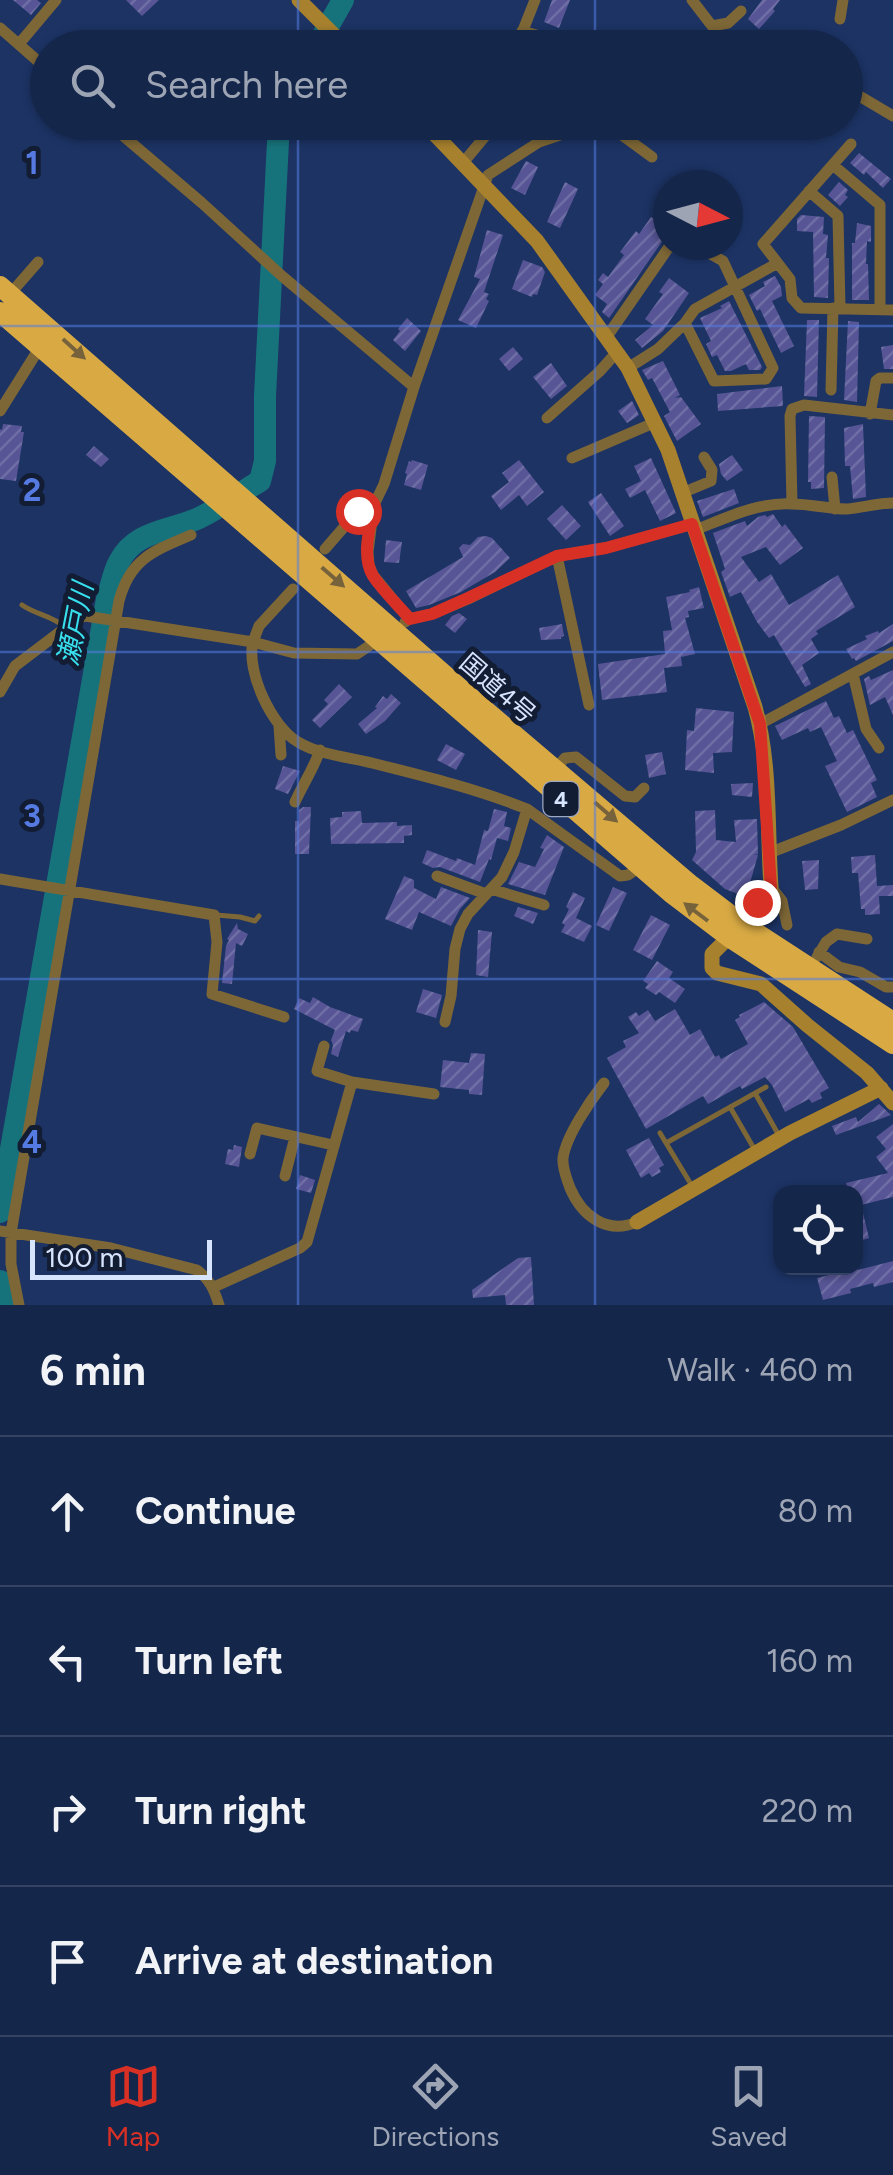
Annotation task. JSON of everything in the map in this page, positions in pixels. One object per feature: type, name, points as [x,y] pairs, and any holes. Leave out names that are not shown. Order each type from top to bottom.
[{"type":"highway","name":"国道4号","points":[[2,305],[40,346],[208,481]]},
{"type":"highway","name":"国道4号","points":[[2,305],[254,521],[394,630],[691,885],[735,930],[814,961],[893,1022]]},
{"type":"highway","name":"国道4号","points":[[394,630],[640,867],[893,1044]]},
{"type":"street","points":[[30,30],[56,0]]},
{"type":"street","points":[[299,0],[330,30]]},
{"type":"street","points":[[523,30],[535,0]]},
{"type":"street","points":[[692,0],[712,26],[728,22],[741,11]]},
{"type":"street","points":[[840,19],[843,0]]},
{"type":"street","points":[[0,28],[30,54]]},
{"type":"street","points":[[18,44],[30,30]]},
{"type":"street","points":[[863,98],[893,116]]},
{"type":"street","points":[[128,140],[414,387]]},
{"type":"street","points":[[440,140],[536,242],[628,368],[668,450],[760,724],[771,887],[712,954],[710,964],[714,970],[762,984],[807,1025],[887,1084],[893,1102]]},
{"type":"street","points":[[462,164],[482,140]]},
{"type":"street","points":[[394,630],[370,565],[374,505],[488,175],[545,140]]},
{"type":"street","points":[[629,140],[652,156]]},
{"type":"street","points":[[833,165],[880,205],[886,309],[801,308],[792,298],[790,279],[763,244],[851,144]]},
{"type":"street","points":[[810,191],[838,216],[831,390]]},
{"type":"street","points":[[606,338],[669,247],[690,245],[723,261],[773,368],[766,379],[714,382],[685,323]]},
{"type":"street","points":[[2,305],[38,262]]},
{"type":"street","points":[[628,368],[658,349],[695,309],[776,264]]},
{"type":"street","points":[[0,411],[40,346]]},
{"type":"street","points":[[547,418],[617,352]]},
{"type":"street","points":[[870,414],[876,382],[893,378]]},
{"type":"street","points":[[792,504],[792,409],[804,405],[893,415]]},
{"type":"street","points":[[572,458],[656,422]]},
{"type":"street","points":[[682,493],[711,481],[712,470],[704,458]]},
{"type":"street","points":[[832,477],[835,509]]},
{"type":"street","points":[[0,692],[10,663],[77,619],[93,616],[253,642],[294,653],[356,654],[394,630],[557,556],[606,548],[749,510],[792,504],[835,509],[893,503]]},
{"type":"street","points":[[326,549],[358,511],[374,505]]},
{"type":"street","points":[[19,1305],[6,1232],[114,620],[123,584],[134,566],[190,536]]},
{"type":"street","points":[[557,556],[588,704]]},
{"type":"street","points":[[293,588],[259,626],[250,653],[273,718],[294,740],[306,747],[443,781],[527,809],[620,876],[640,867]]},
{"type":"street","points":[[760,724],[893,652]]},
{"type":"street","points":[[853,674],[866,729],[878,748]]},
{"type":"street","points":[[279,726],[281,754]]},
{"type":"street","points":[[295,802],[320,750]]},
{"type":"street","points":[[555,769],[564,758],[576,757],[625,796],[635,797],[644,788]]},
{"type":"street","points":[[769,852],[893,800]]},
{"type":"street","points":[[445,1022],[460,929],[468,914],[502,877],[527,809]]},
{"type":"street","points":[[437,876],[544,905]]},
{"type":"street","points":[[0,879],[214,915],[217,942],[212,994],[284,1017]]},
{"type":"street","points":[[771,887],[789,900],[786,925]]},
{"type":"street","points":[[867,939],[837,934],[826,942],[814,961],[860,972],[886,987],[893,986]]},
{"type":"street","points":[[324,1046],[317,1072],[352,1082],[434,1094]]},
{"type":"street","points":[[214,1287],[307,1242],[352,1082]]},
{"type":"street","points":[[604,1083],[592,1097],[563,1156],[565,1174],[579,1206],[589,1217],[613,1227],[637,1222],[781,1138],[887,1084]]},
{"type":"street","points":[[250,1154],[258,1128],[334,1145]]},
{"type":"street","points":[[285,1176],[295,1137]]},
{"type":"street","points":[[6,1232],[111,1248],[197,1270],[214,1287],[219,1305]]},
{"type":"lane","points":[[22,604],[66,628]]},
{"type":"lane","points":[[214,915],[240,916],[255,922],[259,916]]},
{"type":"lane","points":[[666,1143],[766,1087]]},
{"type":"lane","points":[[755,1093],[781,1138]]},
{"type":"lane","points":[[730,1107],[756,1153]]},
{"type":"lane","points":[[660,1132],[694,1189]]},
{"type":"path","points":[[720,25],[726,30]]},
{"type":"building","points":[[13,0],[37,0],[41,3],[31,15]]},
{"type":"building","points":[[126,0],[159,0],[142,16]]},
{"type":"building","points":[[552,0],[570,0],[559,28],[544,22]]},
{"type":"building","points":[[762,0],[780,0],[759,29],[748,19]]},
{"type":"building","points":[[859,153],[891,179],[883,188],[850,163]]},
{"type":"building","points":[[526,161],[538,167],[525,195],[511,188]]},
{"type":"building","points":[[565,182],[578,189],[560,228],[547,222]]},
{"type":"building","points":[[839,182],[848,190],[848,197],[840,206],[828,195]]},
{"type":"building","points":[[801,215],[824,217],[823,234],[828,235],[828,298],[814,297],[813,232],[797,231]]},
{"type":"building","points":[[653,218],[653,255],[609,318],[602,312],[607,304],[595,295],[603,284],[598,280],[603,273],[608,277],[624,255],[620,252],[636,231],[639,234]]},
{"type":"building","points":[[857,223],[871,226],[866,264],[869,300],[852,300],[852,243]]},
{"type":"building","points":[[487,230],[503,235],[484,292],[489,294],[489,301],[476,328],[458,320],[480,279],[474,277]]},
{"type":"building","points":[[523,260],[545,272],[537,295],[532,297],[512,289]]},
{"type":"building","points":[[775,276],[782,296],[772,301],[794,346],[781,353],[749,295]]},
{"type":"building","points":[[669,278],[689,293],[663,331],[642,348],[635,340],[653,325],[645,319]]},
{"type":"building","points":[[729,301],[762,367],[760,370],[749,370],[746,364],[725,371],[706,344],[711,341],[700,318]]},
{"type":"building","points":[[407,318],[421,331],[405,351],[393,340]]},
{"type":"building","points":[[807,320],[819,320],[817,397],[804,396]]},
{"type":"building","points":[[848,321],[859,322],[857,402],[844,400]]},
{"type":"building","points":[[893,345],[893,369],[884,369],[881,347]]},
{"type":"building","points":[[513,347],[523,359],[509,371],[499,359]]},
{"type":"building","points":[[663,361],[680,395],[675,398],[681,397],[701,424],[677,441],[664,416],[670,412],[652,378],[648,380],[642,370]]},
{"type":"building","points":[[551,363],[567,386],[551,399],[533,377]]},
{"type":"building","points":[[782,386],[783,406],[718,411],[717,394]]},
{"type":"building","points":[[632,401],[639,415],[627,423],[618,411]]},
{"type":"building","points":[[809,416],[825,417],[824,488],[811,489],[808,482]]},
{"type":"building","points":[[3,424],[22,426],[24,432],[16,481],[0,479]]},
{"type":"building","points":[[863,424],[866,497],[853,499],[850,466],[845,466],[844,428]]},
{"type":"building","points":[[94,446],[109,459],[101,467],[86,455]]},
{"type":"building","points":[[732,455],[743,470],[727,481],[719,464]]},
{"type":"building","points":[[651,458],[676,513],[660,521],[645,490],[630,498],[625,489],[641,481],[634,466]]},
{"type":"building","points":[[412,460],[428,465],[421,490],[404,485]]},
{"type":"building","points":[[519,460],[544,492],[527,506],[519,495],[501,510],[491,496],[509,482],[502,473]]},
{"type":"building","points":[[734,489],[739,503],[703,517],[697,501]]},
{"type":"building","points":[[601,493],[624,526],[610,536],[588,502]]},
{"type":"building","points":[[562,505],[581,526],[566,540],[547,519]]},
{"type":"building","points":[[773,514],[803,548],[780,565],[766,547],[741,557],[759,582],[771,574],[789,605],[838,575],[855,607],[816,631],[818,634],[811,639],[819,653],[802,665],[811,684],[805,687],[774,635],[769,638],[757,622],[741,592],[730,597],[713,533],[745,521],[747,526],[758,517]]},
{"type":"building","points":[[486,536],[510,558],[461,592],[416,608],[406,591],[463,557],[459,548],[463,544],[470,545],[478,537]]},
{"type":"building","points":[[386,540],[402,542],[399,563],[384,562]]},
{"type":"building","points":[[699,587],[704,608],[688,611],[689,617],[685,618],[695,654],[681,657],[682,666],[664,668],[667,692],[602,700],[598,664],[665,654],[663,631],[672,630],[666,597]]},
{"type":"building","points":[[459,613],[467,619],[455,633],[445,625]]},
{"type":"building","points":[[562,624],[561,639],[541,640],[539,628]]},
{"type":"building","points":[[893,624],[893,641],[856,661],[852,659],[846,649]]},
{"type":"building","points":[[893,670],[893,715],[885,697],[870,705],[864,679],[869,676],[871,680]]},
{"type":"building","points":[[339,684],[352,697],[320,728],[312,720],[328,704],[324,700]]},
{"type":"building","points":[[391,694],[401,703],[366,734],[358,724],[377,708],[383,696],[387,699]]},
{"type":"building","points":[[826,701],[847,733],[853,730],[877,780],[871,783],[877,797],[847,812],[825,766],[837,761],[821,727],[810,732],[808,728],[782,740],[775,726]]},
{"type":"building","points":[[696,708],[734,712],[732,752],[713,753],[714,773],[685,770],[687,730],[694,731]]},
{"type":"building","points":[[446,744],[465,754],[456,770],[437,760]]},
{"type":"building","points":[[662,752],[666,774],[649,778],[645,755]]},
{"type":"building","points":[[283,766],[300,771],[288,794],[275,789]]},
{"type":"building","points":[[753,783],[752,797],[732,795],[731,784]]},
{"type":"building","points":[[311,807],[309,854],[295,854],[295,821],[299,821],[299,810]]},
{"type":"building","points":[[494,809],[507,812],[504,826],[511,828],[508,841],[497,838],[480,882],[422,863],[427,850],[475,865]]},
{"type":"building","points":[[715,810],[716,840],[736,842],[734,820],[757,819],[758,854],[754,855],[758,855],[746,897],[725,889],[692,860],[696,852],[695,811]]},
{"type":"building","points":[[361,811],[362,823],[412,825],[412,835],[404,836],[404,843],[331,844],[330,818],[342,817],[342,812]]},
{"type":"building","points":[[547,835],[564,847],[545,895],[508,884],[519,862],[535,867]]},
{"type":"building","points":[[875,855],[877,886],[893,885],[893,896],[879,896],[880,914],[865,915],[858,873],[852,873],[851,857]]},
{"type":"building","points":[[819,860],[818,889],[805,890],[802,861]]},
{"type":"building","points":[[404,876],[414,880],[414,888],[436,899],[441,887],[470,898],[451,926],[419,912],[412,930],[385,919]]},
{"type":"building","points":[[613,887],[627,893],[609,931],[596,925]]},
{"type":"building","points":[[573,892],[585,898],[576,918],[592,926],[584,942],[561,932]]},
{"type":"building","points":[[518,907],[538,913],[533,924],[514,916]]},
{"type":"building","points":[[651,915],[670,925],[652,960],[633,950]]},
{"type":"building","points":[[237,923],[238,929],[248,934],[242,946],[236,943],[232,984],[222,983],[227,939]]},
{"type":"building","points":[[478,930],[492,932],[488,977],[476,975]]},
{"type":"building","points":[[657,961],[673,972],[669,978],[685,989],[675,1003],[645,988],[648,984],[643,981]]},
{"type":"building","points":[[423,989],[442,995],[436,1018],[416,1012]]},
{"type":"building","points":[[313,997],[363,1019],[358,1032],[346,1031],[338,1057],[331,1054],[335,1030],[294,1009],[299,998],[310,1003]]},
{"type":"building","points":[[764,1002],[793,1027],[829,1088],[820,1093],[822,1098],[812,1103],[809,1099],[785,1112],[765,1077],[708,1104],[703,1096],[646,1129],[607,1058],[626,1047],[623,1041],[639,1033],[628,1017],[648,1010],[655,1021],[675,1009],[690,1035],[700,1029],[715,1057],[719,1055],[721,1059],[748,1044],[735,1020]]},
{"type":"building","points":[[471,1053],[485,1054],[482,1095],[440,1087],[443,1060],[469,1063]]},
{"type":"building","points":[[879,1104],[891,1115],[836,1135],[832,1126],[856,1117],[858,1122]]},
{"type":"building","points":[[893,1124],[893,1197],[863,1204],[863,1185],[846,1183],[888,1173],[876,1157],[886,1149],[876,1137]]},
{"type":"building","points":[[649,1138],[664,1165],[659,1168],[661,1172],[641,1178],[626,1150]]},
{"type":"building","points":[[234,1145],[242,1147],[239,1167],[225,1164],[228,1149],[233,1150]]},
{"type":"building","points":[[300,1175],[315,1180],[311,1193],[296,1189]]},
{"type":"building","points":[[863,1213],[869,1238],[863,1240]]},
{"type":"building","points":[[531,1257],[534,1305],[506,1305],[505,1295],[473,1298],[472,1290],[518,1258]]},
{"type":"building","points":[[893,1261],[893,1282],[874,1287],[873,1283],[823,1300],[817,1278],[863,1275],[863,1269]]},
{"type":"waterway","name":"瀬戸川","points":[[326,30],[343,0]]},
{"type":"waterway","name":"瀬戸川","points":[[0,1212],[115,571],[134,543],[199,518],[260,481],[265,461],[278,140]]},
{"type":"waterway","name":"瀬戸川","points":[[0,1281],[4,1305]]},
{"type":"route","points":[[358,511],[374,505],[368,552],[373,575],[410,619],[432,614],[557,556],[606,548],[692,524],[760,724],[771,887],[757,902]]}]
